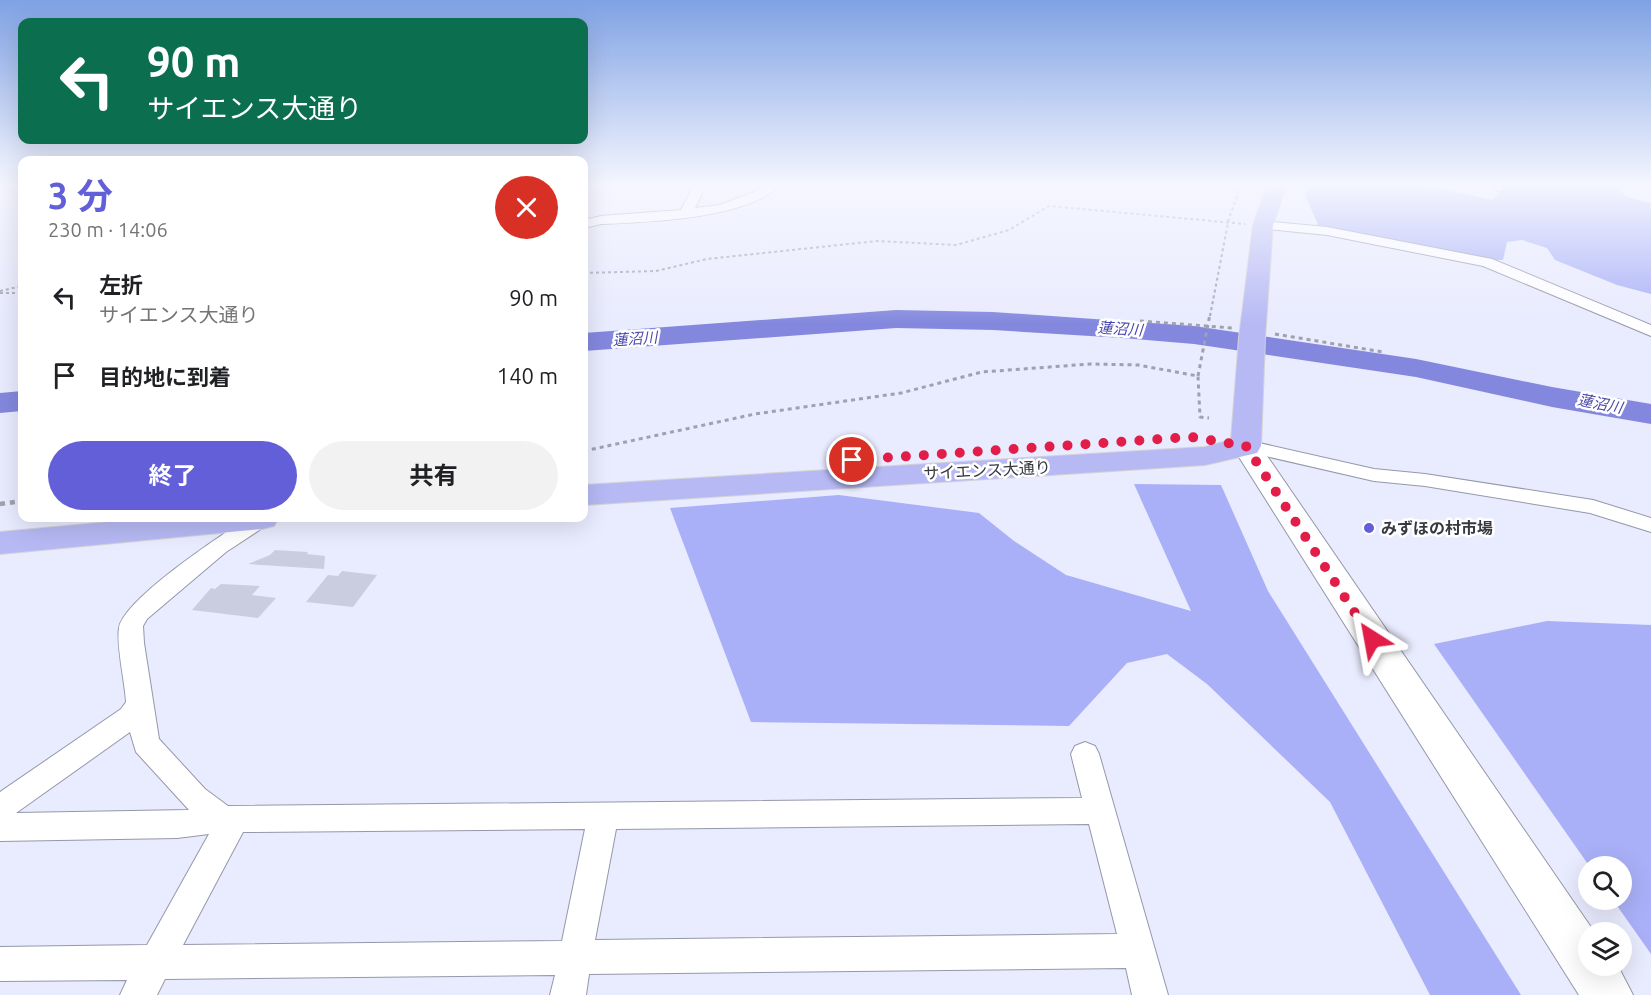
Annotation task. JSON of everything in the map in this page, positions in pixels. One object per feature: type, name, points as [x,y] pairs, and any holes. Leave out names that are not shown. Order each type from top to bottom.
[{"type":"main road","points":[[1246,446],[1252,342],[1262,231]]},
{"type":"main road","name":"サイエンス大通り","points":[[588,477],[1191,437],[1246,446]]},
{"type":"main road","name":"サイエンス大通り","points":[[588,495],[1193,457],[1246,446]]},
{"type":"main road","points":[[0,524],[23,522]]},
{"type":"main road","points":[[0,543],[220,522]]},
{"type":"street","points":[[1330,231],[1486,262],[1651,331]]},
{"type":"street","points":[[1246,446],[1374,475],[1425,480],[1593,507],[1651,525]]},
{"type":"street","points":[[1246,446],[1578,949]]},
{"type":"street","points":[[229,819],[195,798],[146,744],[131,643],[131,626],[138,613],[218,546],[256,522]]},
{"type":"street","points":[[0,808],[131,717],[140,703]]},
{"type":"street","points":[[1085,754],[1150,995]]},
{"type":"street","points":[[0,827],[177,825],[229,819],[1100,811]]},
{"type":"street","points":[[568,995],[603,816]]},
{"type":"street","points":[[138,995],[229,819]]},
{"type":"street","points":[[0,964],[1138,951]]},
{"type":"street","points":[[1596,976],[1608,995]]},
{"type":"path","points":[[588,273],[656,272],[718,258],[877,241],[956,245],[1004,231]]},
{"type":"path","points":[[1209,418],[1200,417],[1198,375],[1227,231]]},
{"type":"path","points":[[0,292],[18,287]]},
{"type":"path","points":[[0,292],[18,293]]},
{"type":"path","points":[[1140,321],[1208,327]]},
{"type":"path","points":[[1252,342],[1383,352]]},
{"type":"path","points":[[588,450],[755,414],[901,393],[982,372],[1090,364],[1138,365],[1198,375]]},
{"type":"path","points":[[0,504],[18,502]]},
{"type":"shaded area","points":[[1350,231],[1651,231],[1651,294],[1617,285],[1555,260],[1547,248],[1522,240],[1507,242],[1503,260]]},
{"type":"shaded area","points":[[1134,484],[1221,485],[1268,591],[1521,995],[1430,995],[1330,802],[1207,684],[1167,654],[1127,663],[1069,726],[751,722],[670,508],[839,495],[979,513],[1014,541],[1066,575],[1191,611]]},
{"type":"shaded area","points":[[1547,621],[1651,625],[1651,954],[1632,927],[1632,922],[1628,922],[1620,910],[1632,910],[1632,856],[1582,856],[1434,644]]},
{"type":"building","points":[[275,550],[308,552],[307,554],[325,556],[324,569],[248,564],[270,555]]},
{"type":"building","points":[[342,571],[377,575],[353,607],[306,602],[328,575],[338,576]]},
{"type":"building","points":[[221,584],[260,586],[252,595],[276,598],[258,618],[192,610],[211,588],[215,589]]},
{"type":"waterway","name":"蓮沼川","points":[[588,342],[896,319],[993,321],[1123,329],[1194,335],[1416,368],[1552,397],[1651,414]]},
{"type":"waterway","name":"蓮沼川","points":[[0,403],[18,401]]},
{"type":"place","name":"みずほの村市場","points":[[1369,528]]},
{"type":"route","points":[[852,460],[1191,437],[1246,446],[1372,639]]}]
